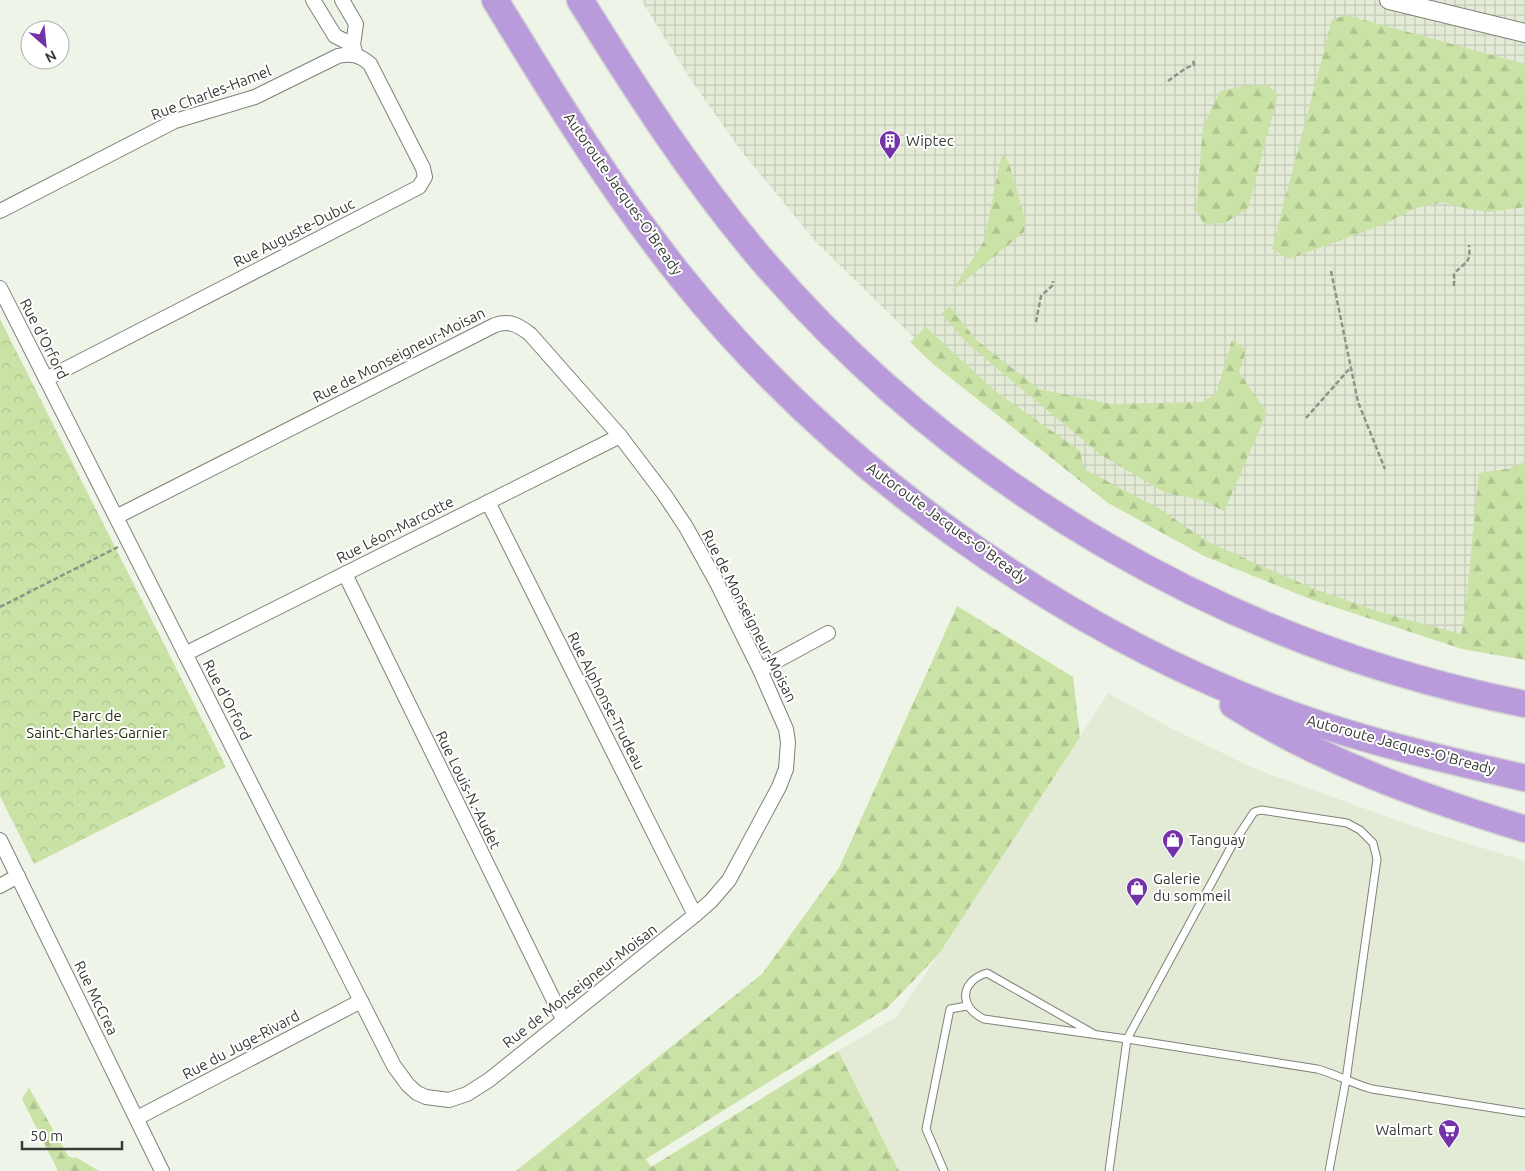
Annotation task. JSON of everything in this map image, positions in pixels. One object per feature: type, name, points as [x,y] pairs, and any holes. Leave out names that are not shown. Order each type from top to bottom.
[{"type":"highway","name":"Autoroute Jacques-O'Bready","points":[[495,0],[581,138],[643,229],[706,307],[780,387],[854,455],[946,526],[1053,598],[1159,657],[1246,697],[1331,728],[1410,751],[1525,778]]},
{"type":"highway","points":[[580,0],[632,83],[684,160],[722,212],[764,262],[853,356],[916,412],[974,458],[1027,496],[1105,544],[1186,588],[1245,616],[1313,645],[1382,668],[1445,686],[1525,704]]},
{"type":"highway","points":[[1159,657],[1258,720],[1325,756],[1421,794],[1525,829]]},
{"type":"street","name":"Rue Auguste-Dubuc","points":[[46,379],[419,187],[425,178],[423,168],[370,64],[355,50],[335,36],[313,0]]},
{"type":"street","points":[[342,0],[356,24],[355,50]]},
{"type":"street","points":[[1389,0],[1525,33]]},
{"type":"street","name":"Rue Charles-Hamel","points":[[0,211],[175,121],[255,98],[338,56],[355,50]]},
{"type":"street","name":"Rue d'Orford","points":[[0,288],[394,1066],[408,1085],[417,1093],[426,1097],[448,1100]]},
{"type":"street","name":"Rue de Monseigneur-Moisan","points":[[116,517],[495,325],[510,322],[530,334],[620,436],[664,494],[686,527],[716,580],[760,670],[786,729],[788,742],[786,769],[779,787],[729,880],[711,901],[478,1088],[448,1100]]},
{"type":"street","name":"Rue Léon-Marcotte","points":[[185,654],[620,436]]},
{"type":"street","name":"Rue Alphonse-Trudeau","points":[[488,502],[695,915]]},
{"type":"street","name":"Rue Louis-N.-Audet","points":[[345,574],[563,1019]]},
{"type":"street","points":[[760,670],[828,633]]},
{"type":"street","name":"Rue McCrea","points":[[0,840],[162,1171]]},
{"type":"street","points":[[0,886],[18,876]]},
{"type":"street","name":"Rue du Juge-Rivard","points":[[137,1118],[361,1001]]},
{"type":"lane","points":[[1109,1171],[1126,1039],[1231,847],[1254,812],[1261,810],[1347,823],[1360,830],[1373,843],[1377,864],[1346,1080],[1329,1171]]},
{"type":"lane","points":[[1094,1034],[987,973],[972,980],[966,996],[967,1006],[974,1015],[984,1019],[1094,1034],[1317,1070],[1332,1073],[1372,1089],[1525,1113]]},
{"type":"lane","points":[[944,1171],[926,1129],[950,1009],[967,1006]]},
{"type":"path","points":[[1168,81],[1186,68],[1194,65],[1193,60]]},
{"type":"path","points":[[1454,286],[1454,274],[1469,261],[1469,245]]},
{"type":"path","points":[[1331,271],[1358,402],[1385,469]]},
{"type":"path","points":[[1036,322],[1041,296],[1052,285],[1053,281]]},
{"type":"path","points":[[1306,418],[1351,367]]},
{"type":"path","points":[[0,607],[128,542]]},
{"type":"shaded area","points":[[641,0],[1525,0],[1525,654],[1271,581],[1082,474],[937,360],[816,242],[742,152],[691,80]]},
{"type":"shaded area","points":[[1108,693],[1169,727],[1253,768],[1421,829],[1525,861],[1525,1171],[899,1171],[838,1051],[896,1017]]},
{"type":"green space","points":[[1346,15],[1525,64],[1525,207],[1489,212],[1468,209],[1444,202],[1416,208],[1382,225],[1289,259],[1272,249],[1332,20]]},
{"type":"green space","points":[[1267,85],[1278,94],[1248,208],[1225,223],[1204,224],[1196,210],[1203,127],[1220,91],[1244,86]]},
{"type":"green space","points":[[1002,153],[1009,163],[1025,220],[1024,232],[952,291],[984,241]]},
{"type":"green space","points":[[950,306],[976,340],[1039,389],[1111,404],[1202,402],[1216,394],[1232,340],[1246,350],[1239,372],[1267,413],[1224,511],[1202,500],[1166,493],[1101,455],[968,344],[941,314]]},
{"type":"green space","name":"Parc de Saint-Charles-Garnier","points":[[0,319],[226,767],[34,864],[0,796]]},
{"type":"green space","points":[[926,327],[995,391],[1080,451],[1084,469],[1160,509],[1208,542],[1314,589],[1383,613],[1461,634],[1465,613],[1479,473],[1507,469],[1525,462],[1525,660],[1462,649],[1310,599],[1204,556],[1108,503],[933,364],[910,342]]},
{"type":"green space","points":[[957,606],[1073,677],[1080,737],[939,954],[887,1008],[646,1159],[651,1167],[838,1051],[899,1171],[516,1171],[762,974],[839,868]]},
{"type":"green space","points":[[29,1088],[69,1157],[77,1158],[99,1171],[58,1171],[22,1099]]},
{"type":"place","name":"Wiptec","points":[[890,160]]},
{"type":"place","name":"Tanguay","points":[[1173,859]]},
{"type":"place","name":"Galerie du sommeil","points":[[1137,907]]},
{"type":"place","name":"Walmart","points":[[1449,1149]]}]
